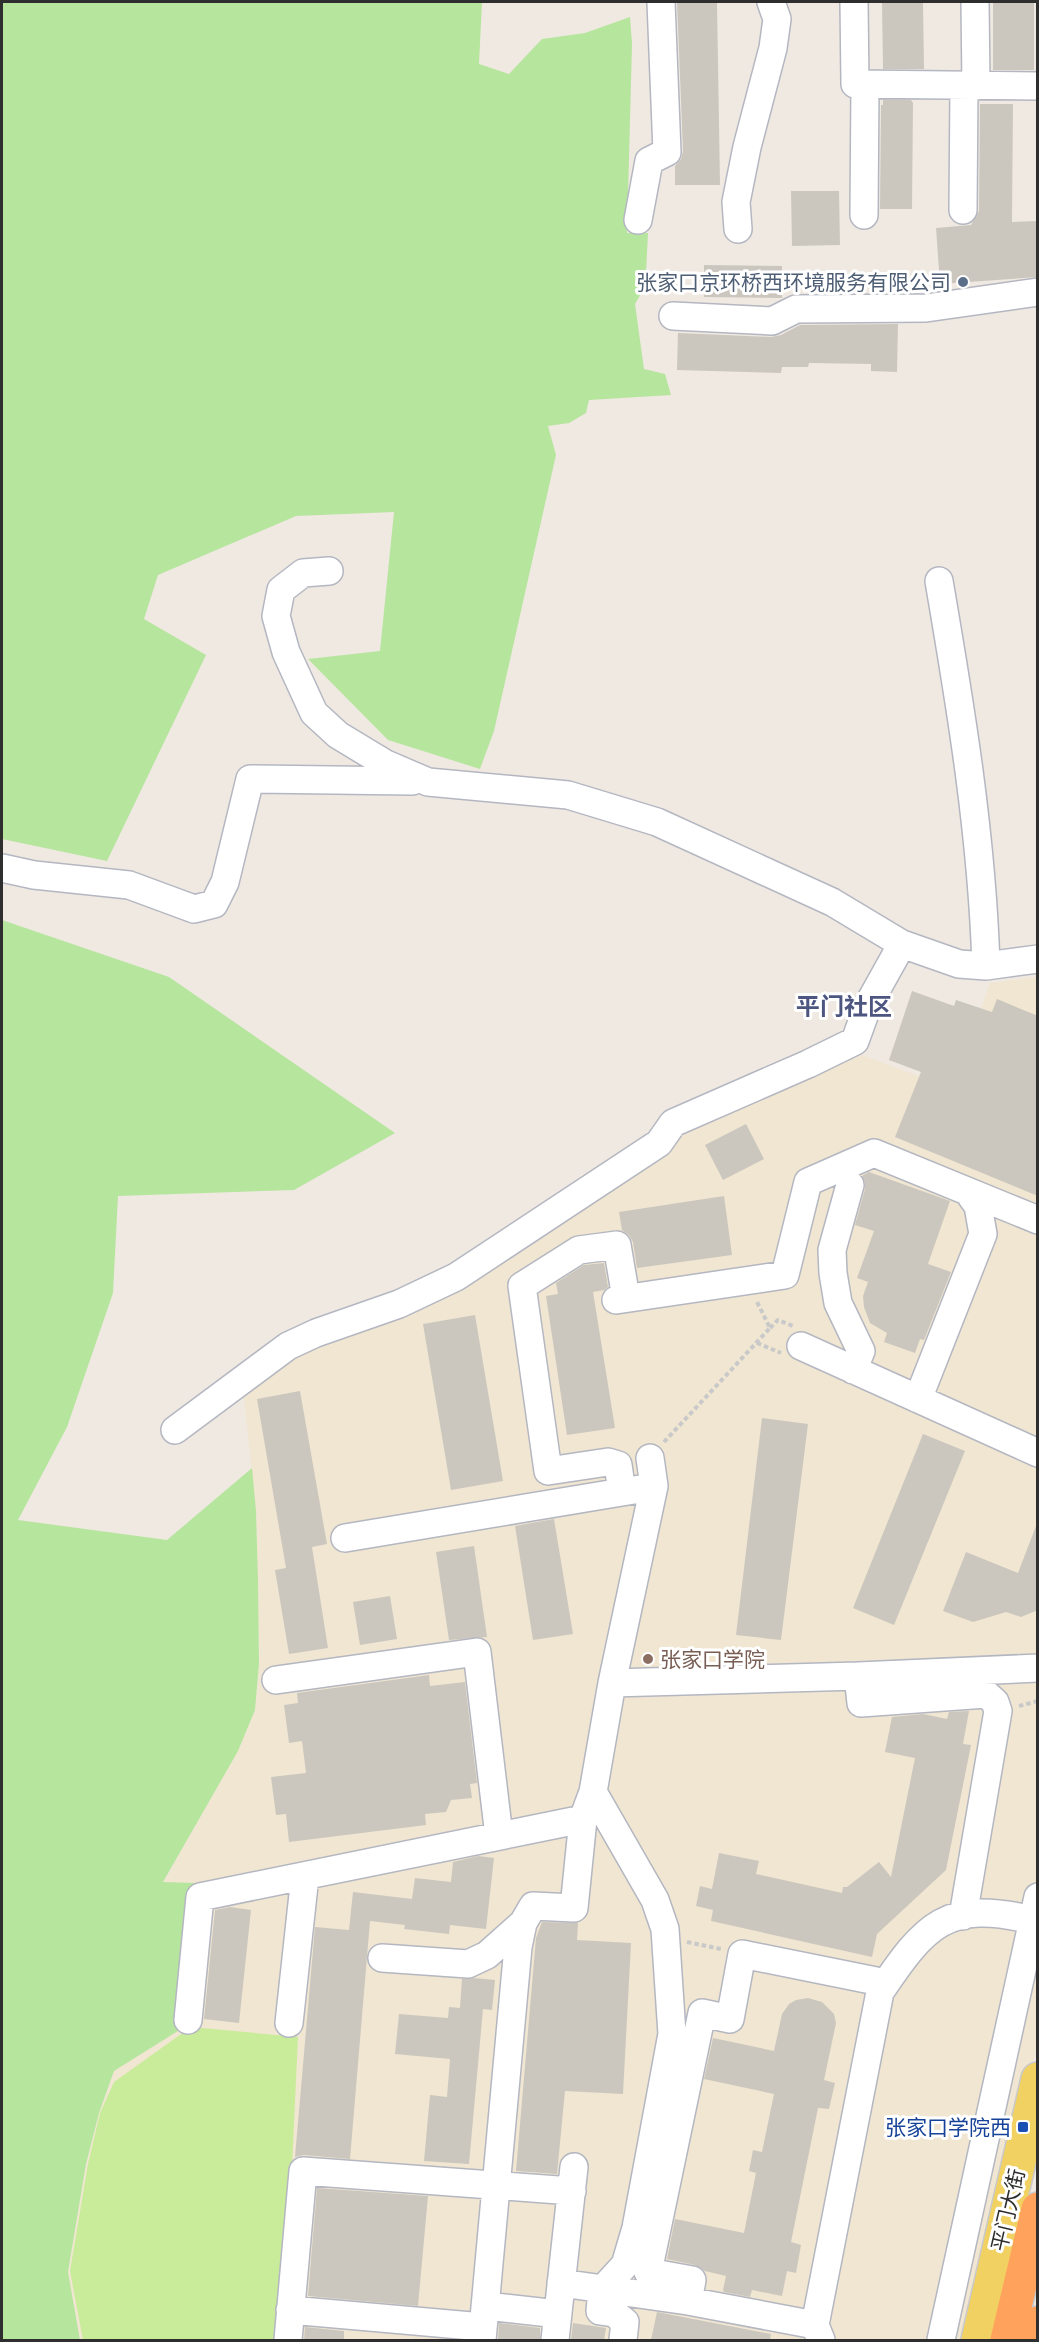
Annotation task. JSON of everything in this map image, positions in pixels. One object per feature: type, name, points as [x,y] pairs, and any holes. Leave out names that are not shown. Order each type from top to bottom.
[{"type":"highway","points":[[1007,2340],[1023,2209]]},
{"type":"highway","points":[[1034,2340],[1038,2323]]},
{"type":"main road","name":"平门大街","points":[[978,2340],[1023,2209],[1038,2079]]},
{"type":"street","points":[[638,220],[649,161],[667,152],[662,2]]},
{"type":"street","points":[[738,229],[736,202],[738,191],[773,48],[777,19],[771,2]]},
{"type":"street","points":[[854,2],[855,84],[1038,86]]},
{"type":"street","points":[[963,210],[975,2]]},
{"type":"street","points":[[864,215],[865,85]]},
{"type":"street","points":[[673,316],[772,321],[796,309],[926,308],[1038,292]]},
{"type":"street","points":[[329,570],[303,573],[281,590],[276,616],[286,652],[314,713],[338,735],[386,764],[428,782]]},
{"type":"street","points":[[939,581],[962,712],[976,822],[984,900],[986,966]]},
{"type":"street","points":[[2,868],[34,875],[129,885],[194,909],[214,904],[225,882],[250,778],[428,782],[568,795],[657,822],[832,902],[902,944],[959,964],[986,966],[1038,959]]},
{"type":"street","points":[[176,1430],[288,1346],[315,1333],[399,1304],[456,1277],[659,1143],[673,1123],[855,1041],[868,1005],[902,944]]},
{"type":"street","points":[[622,1492],[618,1465],[608,1461],[548,1471],[522,1286],[579,1250],[617,1245],[621,1299],[785,1275],[808,1182],[874,1153],[1038,1220]]},
{"type":"street","points":[[850,1185],[832,1250],[838,1303],[861,1351],[853,1370]]},
{"type":"street","points":[[918,1399],[983,1234],[978,1206],[968,1192]]},
{"type":"street","points":[[801,1346],[1038,1453]]},
{"type":"street","points":[[382,1958],[468,1964],[487,1955],[523,1923],[534,1906],[574,1908],[584,1819],[593,1792],[612,1683],[654,1486],[650,1458]]},
{"type":"street","points":[[345,1538],[654,1486]]},
{"type":"street","points":[[276,1680],[477,1652],[499,1836]]},
{"type":"street","points":[[612,1683],[1038,1668]]},
{"type":"street","points":[[858,1676],[861,1703],[986,1694],[995,1702],[998,1711],[963,1916]]},
{"type":"street","points":[[593,1792],[655,1900],[666,1937],[672,2034],[631,2247],[625,2265],[602,2290],[600,2311],[614,2313],[625,2322],[623,2340]]},
{"type":"street","points":[[188,2020],[200,1897],[584,1819]]},
{"type":"street","points":[[289,2023],[305,1876]]},
{"type":"street","points":[[561,2283],[688,2301],[818,2333],[880,1992],[906,1953],[931,1928],[950,1918],[1035,1909],[941,2340]]},
{"type":"street","points":[[484,2324],[518,1947],[523,1923]]},
{"type":"street","points":[[688,2301],[692,2280],[648,2272],[702,2013],[730,2019],[742,1954],[886,1983]]},
{"type":"street","points":[[288,2340],[303,2171],[496,2185],[573,2179],[555,2340]]},
{"type":"street","points":[[971,2201],[1023,2209]]},
{"type":"street","points":[[291,2310],[484,2324],[558,2314]]},
{"type":"path","points":[[650,1458],[770,1328],[757,1304],[753,1279]]},
{"type":"path","points":[[666,1937],[742,1954]]},
{"type":"shaded area","name":"张家口学院","points":[[1037,977],[1038,2041],[970,2340],[80,2340],[68,2272],[86,2164],[99,2113],[114,2071],[181,2029],[195,1883],[163,1883],[238,1751],[255,1710],[259,1663],[256,1511],[243,1388],[316,1340],[485,1273],[699,1124],[821,1070],[861,1055],[954,1089],[990,983]]},
{"type":"green space","points":[[2,2],[482,2],[479,64],[509,74],[542,39],[585,33],[630,17],[632,44],[627,233],[648,233],[646,273],[659,275],[653,290],[646,285],[635,304],[644,369],[665,374],[671,395],[589,400],[586,413],[569,423],[548,426],[556,455],[494,731],[480,769],[388,740],[308,659],[380,651],[394,512],[296,516],[158,575],[144,619],[206,655],[107,861],[2,839]]},
{"type":"green space","points":[[2,920],[169,977],[395,1133],[294,1190],[118,1196],[113,1293],[67,1427],[18,1520],[167,1540],[252,1468],[258,1581],[259,1663],[255,1710],[238,1751],[163,1882],[195,1883],[181,2029],[114,2071],[99,2113],[86,2164],[68,2272],[80,2340],[2,2340]]},
{"type":"green space","points":[[191,2027],[298,2037],[284,2340],[83,2340],[70,2271],[88,2164],[100,2113],[114,2082]]},
{"type":"building","points":[[677,2],[717,2],[720,185],[675,185],[675,166],[681,159],[683,151]]},
{"type":"building","points":[[882,2],[923,2],[924,69],[883,69]]},
{"type":"building","points":[[993,2],[1034,2],[1034,70],[993,70]]},
{"type":"building","points":[[883,100],[911,100],[913,103],[912,209],[880,209],[881,105],[883,105]]},
{"type":"building","points":[[980,104],[1013,104],[1012,222],[1038,221],[1038,277],[940,284],[936,228],[971,225],[979,211]]},
{"type":"building","points":[[791,191],[839,191],[840,245],[792,246]]},
{"type":"building","points":[[704,265],[782,266],[782,298],[704,297]]},
{"type":"building","points":[[898,324],[897,372],[871,371],[871,364],[809,363],[808,367],[782,367],[781,373],[677,370],[678,333],[771,337],[781,335],[800,325]]},
{"type":"building","points":[[912,991],[954,1006],[956,1000],[992,1012],[997,999],[1038,1016],[1038,1196],[895,1137],[921,1072],[889,1060]]},
{"type":"building","points":[[746,1124],[764,1159],[723,1180],[705,1145]]},
{"type":"building","points":[[869,1172],[950,1201],[928,1264],[951,1272],[924,1340],[920,1339],[915,1353],[884,1342],[887,1333],[870,1323],[864,1307],[863,1296],[868,1282],[857,1278],[874,1231],[855,1225],[865,1189],[862,1176]]},
{"type":"building","points":[[724,1196],[732,1255],[637,1268],[633,1242],[622,1230],[619,1212]]},
{"type":"building","points":[[604,1263],[608,1287],[593,1292],[615,1428],[567,1435],[546,1296],[558,1294],[556,1283],[584,1265]]},
{"type":"building","points":[[475,1315],[503,1481],[451,1490],[423,1324]]},
{"type":"building","points":[[300,1391],[327,1544],[312,1547],[328,1648],[289,1654],[275,1570],[286,1568],[257,1399]]},
{"type":"building","points":[[762,1418],[808,1424],[781,1640],[736,1635]]},
{"type":"building","points":[[923,1434],[965,1451],[894,1625],[853,1608]]},
{"type":"building","points":[[554,1519],[573,1634],[533,1640],[515,1526]]},
{"type":"building","points":[[1036,1526],[1038,1610],[1021,1617],[1006,1612],[973,1622],[943,1611],[966,1552],[1018,1573]]},
{"type":"building","points":[[474,1546],[487,1637],[449,1640],[436,1552]]},
{"type":"building","points":[[390,1596],[397,1639],[360,1645],[353,1602]]},
{"type":"building","points":[[429,1675],[430,1686],[465,1682],[477,1783],[470,1784],[472,1798],[451,1800],[446,1812],[425,1814],[426,1825],[289,1842],[286,1814],[276,1815],[271,1777],[306,1773],[302,1741],[289,1743],[284,1705],[298,1703],[297,1693]]},
{"type":"building","points":[[969,1711],[963,1744],[971,1745],[946,1870],[877,1934],[872,1957],[711,1921],[713,1910],[696,1906],[700,1886],[712,1889],[719,1853],[759,1861],[756,1874],[842,1893],[843,1887],[847,1887],[879,1862],[891,1877],[915,1758],[885,1752],[892,1717],[923,1714],[947,1719],[949,1712]]},
{"type":"building","points":[[478,1856],[494,1858],[486,1929],[450,1925],[449,1934],[404,1929],[405,1925],[370,1921],[350,2159],[304,2155],[295,2157],[315,1927],[349,1930],[353,1892],[412,1899],[415,1878],[451,1882],[453,1862]]},
{"type":"building","points":[[230,1907],[251,1910],[239,2023],[204,2019],[215,1910]]},
{"type":"building","points":[[542,1922],[578,1923],[577,1940],[631,1943],[623,2094],[565,2091],[557,2174],[516,2171],[536,1938]]},
{"type":"building","points":[[462,1979],[495,1980],[492,2010],[483,2009],[469,2164],[424,2161],[430,2095],[447,2097],[450,2059],[395,2054],[399,2014],[448,2018],[449,2007],[460,2008]]},
{"type":"building","points":[[808,1998],[822,2002],[834,2014],[836,2023],[824,2080],[835,2083],[829,2109],[818,2108],[791,2242],[801,2245],[796,2273],[787,2271],[782,2296],[752,2290],[750,2297],[724,2292],[726,2276],[705,2271],[695,2265],[667,2259],[675,2219],[744,2233],[756,2173],[749,2171],[753,2150],[762,2152],[774,2094],[704,2079],[713,2038],[774,2051],[782,2014],[789,2004]]},
{"type":"building","points":[[317,2188],[428,2196],[418,2306],[308,2296]]},
{"type":"building","points":[[657,2312],[771,2334],[770,2340],[651,2340]]},
{"type":"building","points":[[499,2323],[540,2328],[540,2340],[498,2340]]},
{"type":"building","points":[[573,2323],[606,2328],[604,2340],[571,2340]]},
{"type":"building","points":[[305,2327],[344,2331],[344,2340],[304,2340]]},
{"type":"place","name":"张家口京环桥西环境服务有限公司","points":[[963,282]]},
{"type":"place","name":"张家口学院","points":[[648,1659]]},
{"type":"place","name":"张家口学院西","points":[[1023,2127]]},
{"type":"district","name":"平门社区","points":[[844,1006]]}]
